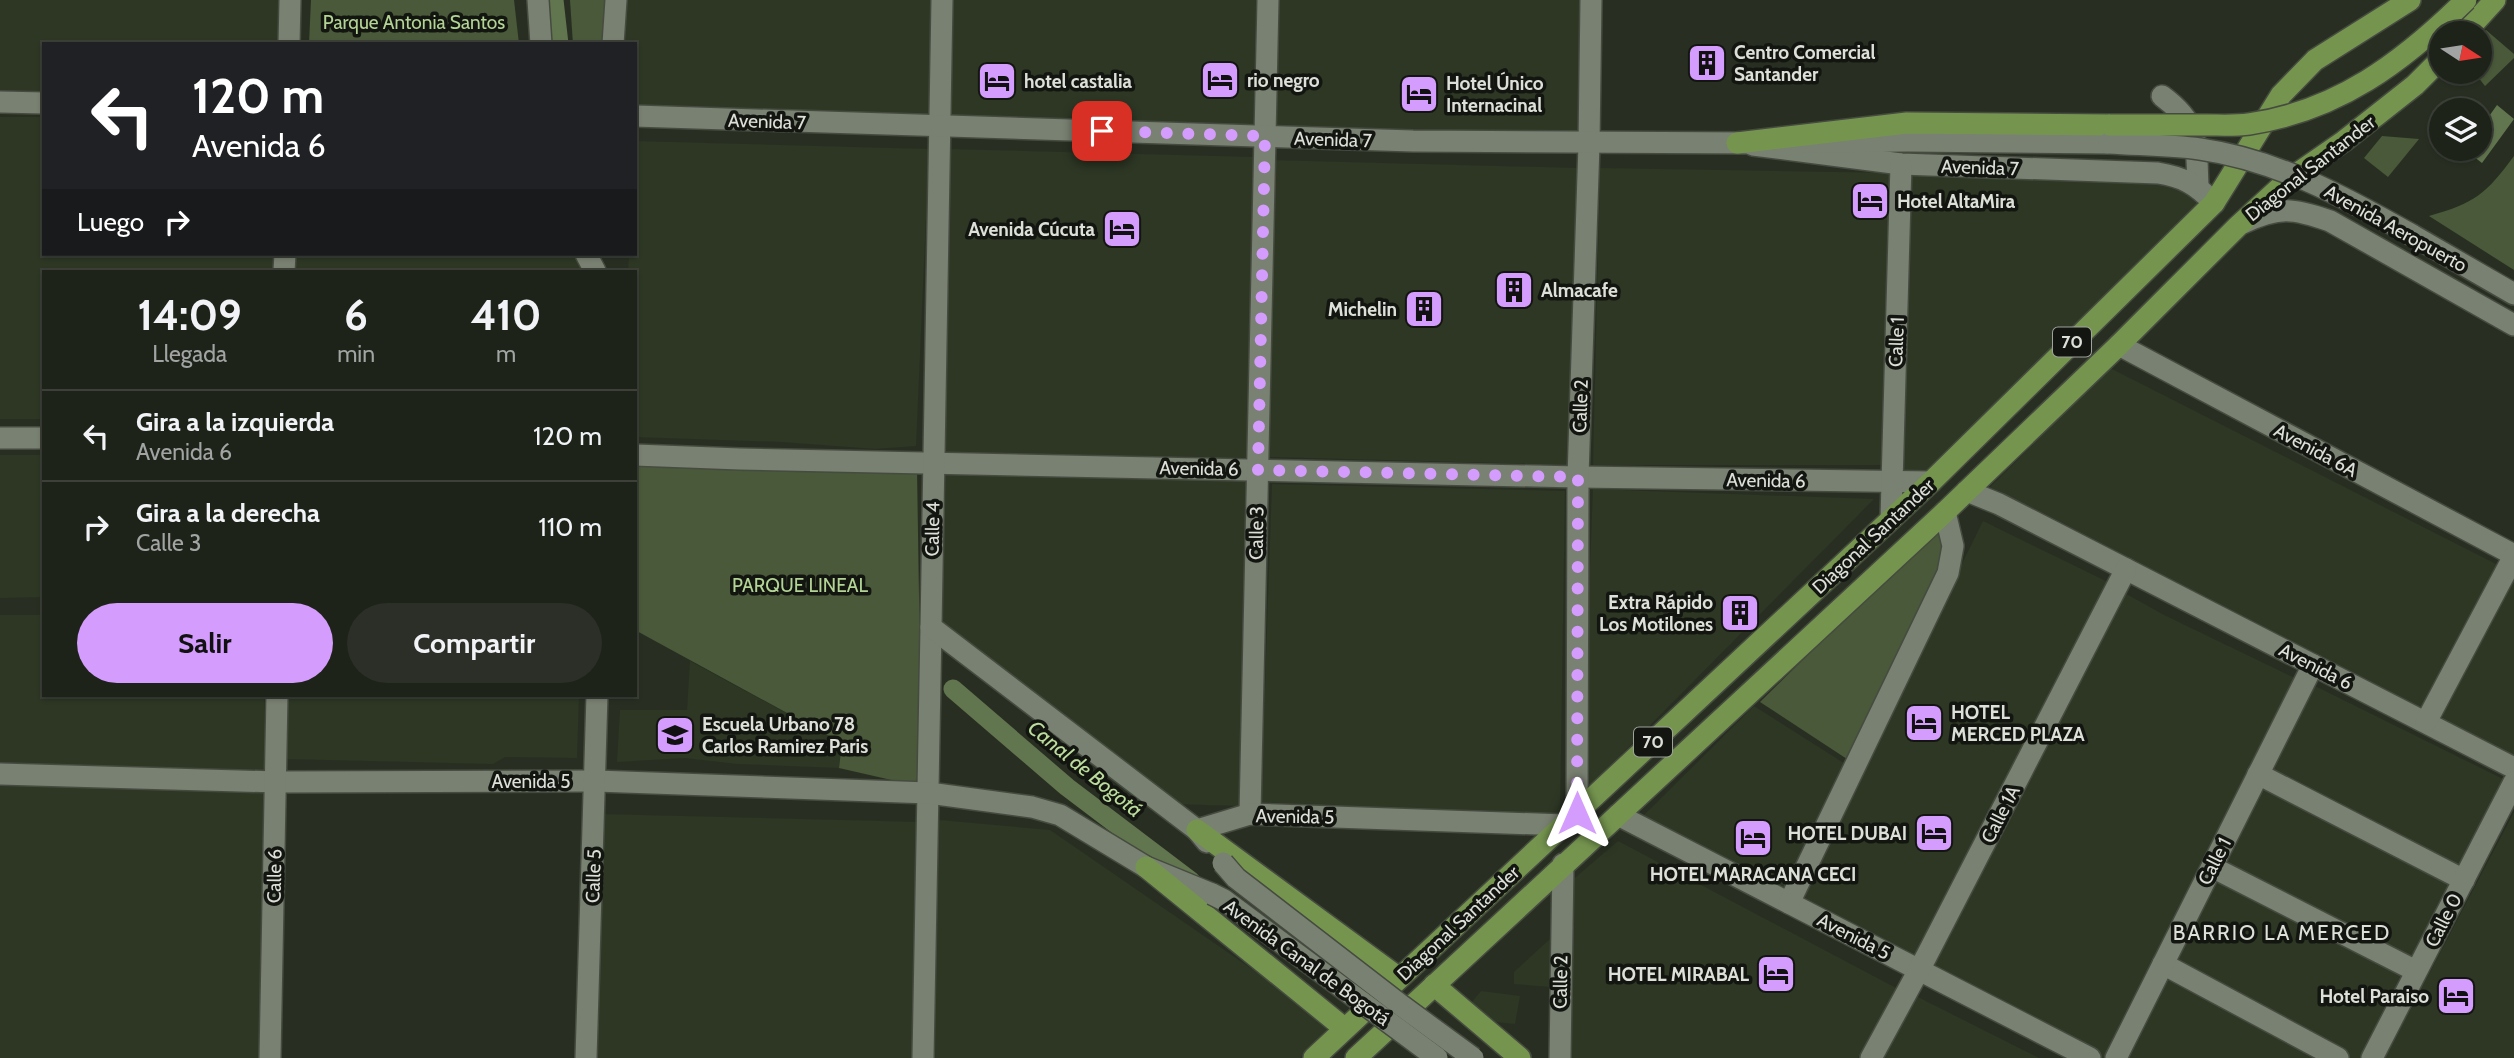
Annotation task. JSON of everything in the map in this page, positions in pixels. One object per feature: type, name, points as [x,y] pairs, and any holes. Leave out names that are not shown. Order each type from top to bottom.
[{"type":"main road","name":"Diagonal Santander","points":[[1314,1058],[1931,482],[2214,203],[2281,95],[2315,60],[2410,0]]},
{"type":"main road","points":[[1738,143],[1907,123],[2109,134],[2247,124],[2316,108],[2378,75],[2407,54],[2466,0]]},
{"type":"main road","points":[[2476,21],[2495,0]]},
{"type":"main road","name":"Diagonal Santander","points":[[1369,1054],[1434,985],[1945,512],[2238,226],[2288,180],[2344,141],[2429,71]]},
{"type":"main road","points":[[1197,830],[1399,978]]},
{"type":"main road","points":[[1146,867],[1344,1028]]},
{"type":"main road","points":[[1434,985],[1520,1058]]},
{"type":"street","points":[[289,42],[290,0]]},
{"type":"street","points":[[538,0],[541,42]]},
{"type":"street","points":[[613,42],[616,0]]},
{"type":"street","name":"Calle 4","points":[[923,1058],[942,0]]},
{"type":"street","name":"Calle 3","points":[[1250,814],[1268,0]]},
{"type":"street","name":"Calle 2","points":[[1570,819],[1591,0]]},
{"type":"street","points":[[2162,96],[2177,107],[2191,124],[2196,145],[2198,186]]},
{"type":"street","points":[[0,102],[42,103]]},
{"type":"street","name":"Avenida 7","points":[[637,116],[1589,144],[1738,143],[1901,164],[2158,173],[2198,186],[2214,203]]},
{"type":"street","name":"Avenida Aeropuerto","points":[[2109,134],[2200,149],[2277,168],[2316,184],[2412,235],[2514,294]]},
{"type":"street","name":"Calle 1","points":[[1891,519],[1901,164]]},
{"type":"street","name":"Avenida Aeropuerto","points":[[2238,226],[2267,212],[2300,211],[2330,221],[2514,325]]},
{"type":"street","name":"Avenida 6A","points":[[2119,345],[2514,556]]},
{"type":"street","points":[[0,438],[42,438]]},
{"type":"street","name":"Avenida 6","points":[[637,455],[1578,477],[1931,482]]},
{"type":"street","name":"Avenida 6","points":[[1967,491],[2126,569],[2514,768]]},
{"type":"street","points":[[1789,903],[1948,573],[1953,546],[1945,512]]},
{"type":"street","points":[[2426,722],[2514,556]]},
{"type":"street","name":"Calle 1A","points":[[1871,1058],[2126,569]]},
{"type":"street","name":"Avenida Canal de Bogotá","points":[[930,627],[1197,830],[1223,863],[1246,886],[1473,1058]]},
{"type":"street","name":"Calle 1","points":[[2116,1058],[2313,665]]},
{"type":"street","name":"Calle 6","points":[[270,1058],[277,697]]},
{"type":"street","name":"Calle 5","points":[[586,1058],[597,697]]},
{"type":"street","name":"Avenida 5","points":[[0,774],[276,782],[596,781],[929,793],[1032,807],[1060,815]]},
{"type":"street","points":[[2258,774],[2463,880]]},
{"type":"street","name":"Calle 0","points":[[2372,1058],[2514,782]]},
{"type":"street","name":"Avenida 5","points":[[1197,830],[1250,814],[1570,819]]},
{"type":"street","name":"Avenida Canal de Bogotá","points":[[1060,815],[1146,867],[1224,900],[1437,1058]]},
{"type":"street","name":"Avenida 5","points":[[1618,815],[2090,1058]]},
{"type":"street","name":"Calle 2","points":[[1560,1058],[1563,864]]},
{"type":"street","points":[[2212,867],[2416,971]]},
{"type":"street","points":[[2163,964],[2338,1058]]},
{"type":"shaded area","points":[[0,0],[282,0],[281,42],[42,42],[42,95],[0,96]]},
{"type":"shaded area","points":[[626,0],[932,0],[931,116],[809,112],[772,108],[637,108],[637,42],[625,42]]},
{"type":"shaded area","points":[[950,0],[1256,0],[1253,140],[948,131]]},
{"type":"shaded area","points":[[1275,0],[1580,0],[1580,143],[1270,139]]},
{"type":"shaded area","points":[[2497,105],[2514,119],[2492,149],[2492,112]]},
{"type":"shaded area","points":[[0,117],[42,117],[42,256],[277,256],[276,270],[42,270],[42,419],[0,419]]},
{"type":"shaded area","points":[[637,141],[929,149],[916,446],[875,449],[782,442],[637,437],[637,270],[628,270],[629,256],[637,256]]},
{"type":"shaded area","points":[[948,149],[1254,157],[1251,458],[938,452]]},
{"type":"shaded area","points":[[1269,160],[1578,168],[1570,465],[1269,457]]},
{"type":"shaded area","points":[[1600,168],[1894,173],[1886,465],[1593,465]]},
{"type":"shaded area","points":[[1911,175],[2192,186],[2205,211],[1927,478],[1903,470]]},
{"type":"shaded area","points":[[291,256],[594,256],[594,270],[291,270]]},
{"type":"shaded area","points":[[2110,368],[2500,566],[2421,714],[1987,490]]},
{"type":"shaded area","points":[[0,455],[42,455],[42,597],[0,598]]},
{"type":"shaded area","points":[[946,469],[1258,469],[1243,806],[1168,804],[941,627]]},
{"type":"shaded area","points":[[1272,484],[1565,491],[1560,818],[1261,802]]},
{"type":"shaded area","points":[[1593,489],[1874,499],[1581,795]]},
{"type":"shaded area","points":[[1983,521],[2112,584],[1912,963],[1794,905]]},
{"type":"shaded area","points":[[2514,575],[2514,759],[2434,719]]},
{"type":"shaded area","points":[[2121,591],[2164,615],[2295,678],[2111,1058],[2101,1058],[1926,967]]},
{"type":"shaded area","points":[[0,615],[42,615],[42,697],[264,697],[264,776],[0,768]]},
{"type":"shaded area","points":[[690,661],[842,743],[839,768],[737,764],[685,758],[617,762],[620,710],[687,710]]},
{"type":"shaded area","points":[[2311,684],[2507,781],[2365,1058],[2121,1058]]},
{"type":"shaded area","points":[[287,697],[579,697],[577,758],[505,757],[493,764],[285,759]]},
{"type":"shaded area","points":[[1754,706],[1847,765],[1788,890],[1780,892],[1639,820]]},
{"type":"shaded area","points":[[0,784],[269,790],[266,1058],[0,1058]]},
{"type":"shaded area","points":[[2514,812],[2514,1058],[2385,1058]]},
{"type":"shaded area","points":[[602,814],[922,822],[915,1058],[596,1058]]},
{"type":"shaded area","points":[[939,820],[1050,830],[1332,1024],[1300,1058],[935,1058]]},
{"type":"shaded area","points":[[1618,841],[1898,989],[1858,1058],[1570,1058],[1569,883]]},
{"type":"shaded area","points":[[1550,939],[1554,939],[1549,987],[1514,984],[1514,972]]},
{"type":"shaded area","points":[[1481,991],[1520,996],[1515,1024],[1495,1022],[1491,1026],[1467,1008]]},
{"type":"shaded area","points":[[1914,995],[2039,1058],[1879,1058]]},
{"type":"green space","name":"Parque Antonia Santos","points":[[311,0],[514,0],[519,42],[309,42]]},
{"type":"green space","points":[[570,0],[606,0],[605,42],[573,42]]},
{"type":"green space","points":[[2492,35],[2514,54],[2514,58],[2492,79]]},
{"type":"green space","points":[[2382,136],[2419,139],[2388,177],[2364,158]]},
{"type":"green space","points":[[2514,156],[2514,270],[2429,216],[2458,206],[2478,195],[2495,180]]},
{"type":"green space","name":"PARQUE LINEAL","points":[[637,463],[917,469],[922,787],[839,768],[842,743],[637,631]]},
{"type":"green space","points":[[1940,525],[1948,555],[1847,759],[1760,702]]},
{"type":"waterway","name":"Canal de Bogotá","points":[[554,0],[559,42]]},
{"type":"waterway","name":"Canal de Bogotá","points":[[953,689],[1067,787],[1191,881]]},
{"type":"place","name":"Centro Comercial Santander","points":[[1707,63]]},
{"type":"place","name":"rio negro","points":[[1220,80]]},
{"type":"place","name":"hotel castalia","points":[[997,81]]},
{"type":"place","name":"Hotel Único Internacinal","points":[[1419,94]]},
{"type":"place","name":"Hotel AltaMira","points":[[1870,201]]},
{"type":"place","name":"Avenida Cúcuta","points":[[1122,229]]},
{"type":"place","name":"Almacafe","points":[[1514,290]]},
{"type":"place","name":"Michelin","points":[[1424,309]]},
{"type":"place","name":"Extra Rápido Los Motilones","points":[[1740,613]]},
{"type":"place","name":"HOTEL MERCED PLAZA","points":[[1924,723]]},
{"type":"place","name":"Escuela Urbano 78 Carlos Ramirez Paris","points":[[675,735]]},
{"type":"place","name":"HOTEL DUBAI","points":[[1934,833]]},
{"type":"place","name":"HOTEL MARACANA CECI","points":[[1753,838]]},
{"type":"place","name":"HOTEL MIRABAL","points":[[1776,974]]},
{"type":"place","name":"Hotel Paraiso","points":[[2456,996]]},
{"type":"district","name":"BARRIO LA MERCED","points":[[2282,933]]},
{"type":"route","points":[[1102,131],[1265,136],[1258,470],[1578,477],[1577,813]]}]
